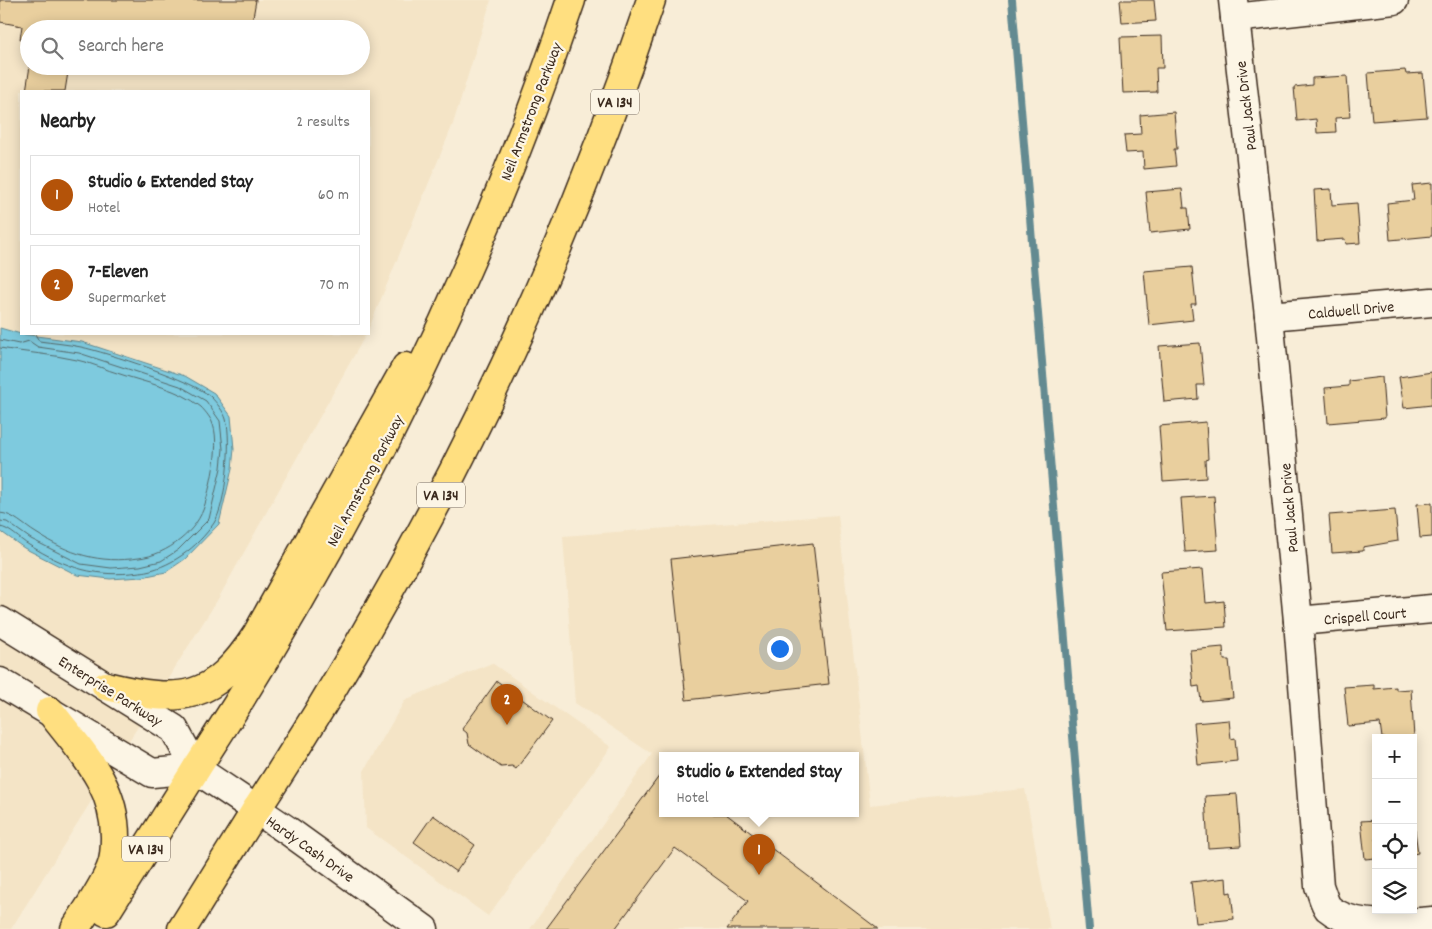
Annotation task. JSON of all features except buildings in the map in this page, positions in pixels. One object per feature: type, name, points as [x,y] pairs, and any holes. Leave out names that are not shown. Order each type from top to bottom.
[{"type":"main road","name":"VA 134","points":[[182,929],[303,738],[372,622],[419,538],[486,407],[567,224],[638,40],[651,0]]},
{"type":"main road","points":[[638,40],[658,0]]},
{"type":"main road","name":"Neil Armstrong Parkway","points":[[96,929],[231,715],[330,545],[402,411],[478,245],[568,5]]},
{"type":"main road","points":[[106,686],[146,696],[184,695],[213,683],[238,660],[257,634],[379,411],[478,245]]},
{"type":"main road","points":[[50,712],[101,777],[107,789],[114,814],[115,844],[110,870],[75,929]]},
{"type":"street","points":[[1234,9],[1394,0]]},
{"type":"street","name":"Paul Jack Drive","points":[[1234,9],[1269,316],[1298,621],[1319,886],[1328,908],[1349,922],[1373,926],[1432,921]]},
{"type":"street","name":"Caldwell Drive","points":[[1269,316],[1432,302]]},
{"type":"street","name":"Crispell Court","points":[[1298,621],[1432,609]]},
{"type":"street","name":"Enterprise Parkway","points":[[0,620],[174,729],[196,769]]},
{"type":"street","points":[[0,682],[152,773],[196,769]]},
{"type":"street","name":"Hardy Cash Drive","points":[[196,769],[424,929]]},
{"type":"shaded area","points":[[0,0],[491,0],[453,124],[370,326],[370,90],[20,90],[20,335],[365,335],[218,599],[11,929],[0,929]]},
{"type":"shaded area","points":[[838,515],[870,805],[1025,789],[1050,929],[530,929],[652,754],[575,703],[563,536]]},
{"type":"shaded area","points":[[492,663],[611,747],[488,916],[366,828],[364,771],[405,700]]},
{"type":"water","points":[[0,328],[20,335],[82,342],[185,376],[214,393],[231,416],[234,449],[232,469],[219,524],[185,559],[166,572],[142,577],[110,579],[77,575],[24,548],[0,531]]},
{"type":"waterway","points":[[1012,0],[1089,929]]},
{"type":"place","name":"7-Eleven","points":[[507,725]]},
{"type":"place","name":"Studio 6 Extended Stay","points":[[759,875]]}]
